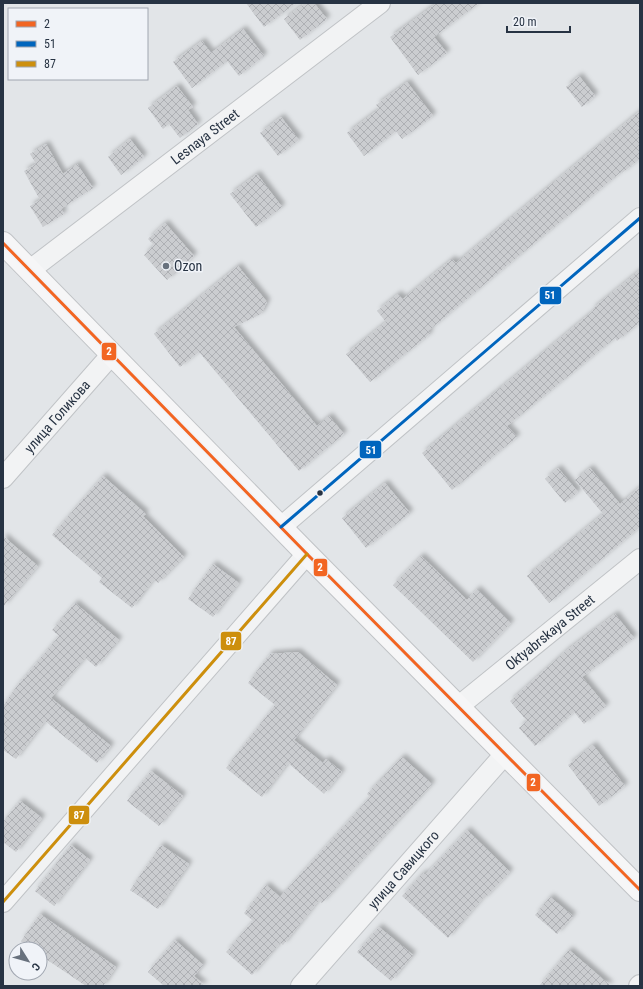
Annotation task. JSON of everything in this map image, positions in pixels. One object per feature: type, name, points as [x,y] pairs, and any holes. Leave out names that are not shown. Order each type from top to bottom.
[{"type":"street","name":"Lesnaya Street","points":[[30,270],[380,3]]},
{"type":"street","points":[[281,527],[640,218]]},
{"type":"street","points":[[3,243],[307,554],[640,890]]},
{"type":"street","name":"улица Голикова","points":[[3,478],[112,354]]},
{"type":"street","points":[[3,902],[307,554]]},
{"type":"street","name":"Oktyabrskaya Street","points":[[459,706],[640,559]]},
{"type":"street","name":"улица Савицкого","points":[[301,986],[505,754]]},
{"type":"building","points":[[246,3],[296,3],[264,27]]},
{"type":"building","points":[[305,3],[314,3],[327,19],[300,40],[284,19]]},
{"type":"building","points":[[437,3],[479,3],[434,37],[447,53],[418,75],[390,37]]},
{"type":"building","points":[[243,29],[264,56],[239,76],[227,61],[192,88],[173,62],[202,41],[211,53]]},
{"type":"building","points":[[579,76],[595,96],[582,107],[566,87]]},
{"type":"building","points":[[407,82],[433,116],[402,139],[396,131],[364,156],[347,133],[379,109],[376,105]]},
{"type":"building","points":[[177,86],[193,107],[188,110],[198,124],[180,138],[169,124],[163,129],[148,108]]},
{"type":"building","points":[[640,111],[640,159],[622,173],[621,172],[515,259],[428,331],[430,334],[370,382],[346,354],[386,322],[377,311],[398,294],[403,299],[452,259],[456,263]]},
{"type":"building","points":[[281,117],[299,140],[278,156],[260,133]]},
{"type":"building","points":[[130,139],[144,157],[121,175],[108,157]]},
{"type":"building","points":[[46,144],[63,174],[77,164],[93,188],[61,209],[64,214],[43,227],[30,206],[40,200],[24,171],[36,164],[30,154]]},
{"type":"building","points":[[257,174],[282,207],[256,227],[230,194]]},
{"type":"building","points":[[165,223],[194,256],[167,280],[144,255],[154,245],[148,239]]},
{"type":"building","points":[[238,266],[267,302],[261,314],[234,327],[317,426],[329,416],[344,434],[299,471],[199,352],[180,367],[154,334]]},
{"type":"building","points":[[640,270],[640,322],[617,341],[615,338],[507,426],[517,437],[452,490],[422,453]]},
{"type":"building","points":[[558,468],[578,492],[565,503],[545,479]]},
{"type":"building","points":[[590,468],[620,504],[640,487],[640,527],[549,603],[527,576],[603,514],[575,480]]},
{"type":"building","points":[[103,476],[146,514],[143,516],[184,557],[158,583],[154,579],[132,608],[99,582],[102,578],[52,535]]},
{"type":"building","points":[[385,483],[410,513],[366,548],[342,518]]},
{"type":"building","points":[[3,536],[38,566],[3,607]]},
{"type":"building","points":[[421,556],[467,600],[477,589],[511,623],[473,662],[393,585]]},
{"type":"building","points":[[213,564],[239,583],[213,617],[188,599]]},
{"type":"building","points":[[75,603],[119,640],[96,667],[85,658],[51,698],[111,746],[97,763],[45,721],[16,759],[3,750],[3,706],[17,686],[59,636],[52,630]]},
{"type":"building","points":[[615,614],[634,638],[582,677],[606,706],[584,724],[574,712],[535,746],[519,728],[527,721],[510,701],[567,650]]},
{"type":"building","points":[[298,652],[337,685],[294,740],[323,763],[326,759],[342,772],[324,794],[288,763],[262,797],[226,768],[275,705],[248,683],[270,654]]},
{"type":"building","points":[[593,745],[625,786],[599,806],[568,765]]},
{"type":"building","points":[[402,757],[432,784],[322,903],[319,900],[283,945],[280,943],[252,975],[226,952],[253,921],[244,913],[266,885],[280,897],[370,797],[367,794]]},
{"type":"building","points":[[151,771],[183,796],[159,826],[127,801]]},
{"type":"building","points":[[20,801],[42,818],[16,852],[3,842],[3,822]]},
{"type":"building","points":[[467,830],[510,872],[484,899],[483,898],[448,938],[402,896],[423,873],[425,875]]},
{"type":"building","points":[[71,845],[90,860],[54,906],[35,891]]},
{"type":"building","points":[[161,845],[189,864],[158,909],[130,890]]},
{"type":"building","points":[[550,897],[573,916],[557,934],[535,915]]},
{"type":"building","points":[[40,914],[116,967],[103,986],[86,986],[48,960],[48,941],[21,941]]},
{"type":"building","points":[[379,927],[413,955],[391,981],[357,952]]},
{"type":"building","points":[[175,940],[203,965],[194,976],[205,986],[164,986],[148,972]]},
{"type":"building","points":[[569,950],[611,986],[539,986]]},
{"type":"transit line","name":"51","points":[[281,527],[640,218]]},
{"type":"transit line","name":"2","points":[[3,243],[307,554],[640,890]]},
{"type":"transit line","name":"87","points":[[3,902],[307,554]]},
{"type":"place","name":"Ozon","points":[[166,266]]}]
